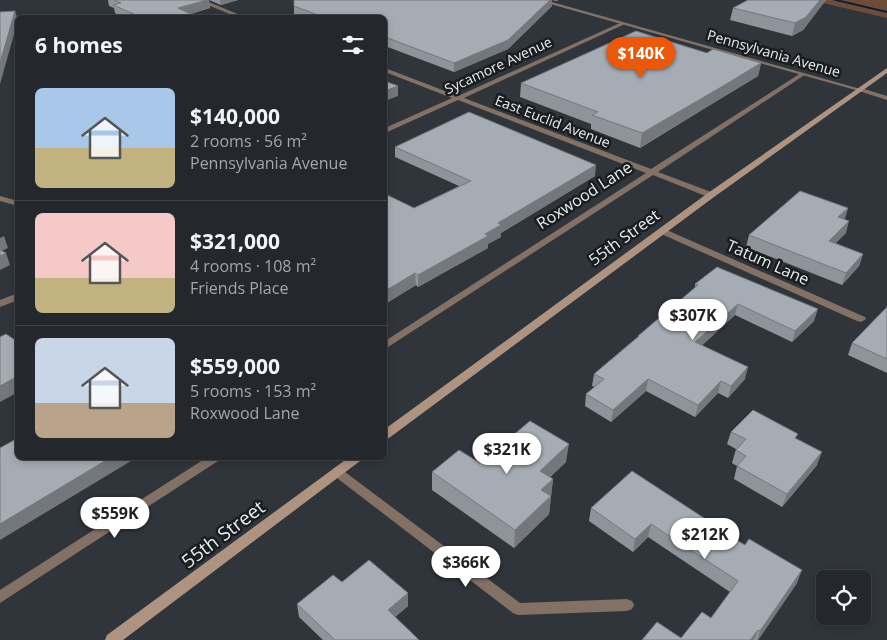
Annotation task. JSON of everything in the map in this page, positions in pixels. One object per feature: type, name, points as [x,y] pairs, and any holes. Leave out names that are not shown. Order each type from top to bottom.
[{"type":"main road","name":"55th Street","points":[[387,435],[711,195],[887,70]]},
{"type":"main road","name":"55th Street","points":[[112,640],[353,460]]},
{"type":"street","points":[[199,0],[237,15]]},
{"type":"street","name":"Pennsylvania Avenue","points":[[539,0],[887,98]]},
{"type":"street","name":"Sycamore Avenue","points":[[387,130],[622,24]]},
{"type":"street","name":"East Euclid Avenue","points":[[387,71],[711,195]]},
{"type":"street","name":"Roxwood Lane","points":[[387,345],[803,74]]},
{"type":"street","name":"Tatum Lane","points":[[662,231],[861,319]]},
{"type":"street","points":[[0,304],[15,297]]},
{"type":"street","points":[[0,597],[211,460]]},
{"type":"street","points":[[337,472],[518,609],[627,605]]},
{"type":"shaded area","points":[[810,0],[887,0],[887,18]]},
{"type":"building","points":[[114,0],[207,0],[178,8],[193,15],[130,15],[134,14],[113,5],[121,3]]},
{"type":"building","points":[[294,0],[550,0],[508,40],[454,63],[387,38],[387,15],[318,15],[294,6]]},
{"type":"building","points":[[748,0],[820,0],[806,17],[795,23],[733,8]]},
{"type":"building","points":[[15,11],[0,63],[0,12]]},
{"type":"building","points":[[636,31],[707,53],[713,49],[761,63],[642,133],[592,115],[598,112],[521,83]]},
{"type":"building","points":[[387,82],[398,86],[387,90]]},
{"type":"building","points":[[469,112],[596,165],[498,223],[501,225],[485,234],[488,236],[418,275],[415,273],[387,290],[387,195],[414,208],[471,181],[395,147]]},
{"type":"building","points":[[800,191],[848,208],[838,217],[849,221],[829,241],[863,254],[846,273],[749,235]]},
{"type":"building","points":[[0,250],[6,253],[0,256]]},
{"type":"building","points":[[717,267],[818,309],[795,331],[738,304],[695,342],[748,367],[731,386],[721,381],[698,405],[648,379],[613,410],[586,394],[604,379],[594,374],[698,285],[695,284]]},
{"type":"building","points":[[887,307],[887,359],[852,343]]},
{"type":"building","points":[[6,334],[15,340],[15,378],[0,386],[0,337]]},
{"type":"building","points":[[753,410],[798,434],[795,438],[822,452],[787,494],[737,466],[746,456],[736,450],[746,439],[731,432]]},
{"type":"building","points":[[530,421],[569,444],[540,471],[553,479],[541,490],[551,496],[515,530],[432,472],[459,450],[480,463]]},
{"type":"building","points":[[15,440],[15,460],[107,460],[0,524],[0,448]]},
{"type":"building","points":[[632,471],[704,518],[702,520],[745,545],[749,539],[802,570],[760,631],[758,630],[750,640],[642,640],[657,622],[681,638],[702,612],[711,618],[738,581],[651,524],[635,539],[591,508]]},
{"type":"building","points":[[369,560],[408,593],[388,610],[419,640],[335,640],[297,604],[333,575],[342,582]]},
{"type":"waterway","points":[[834,0],[887,12]]}]
